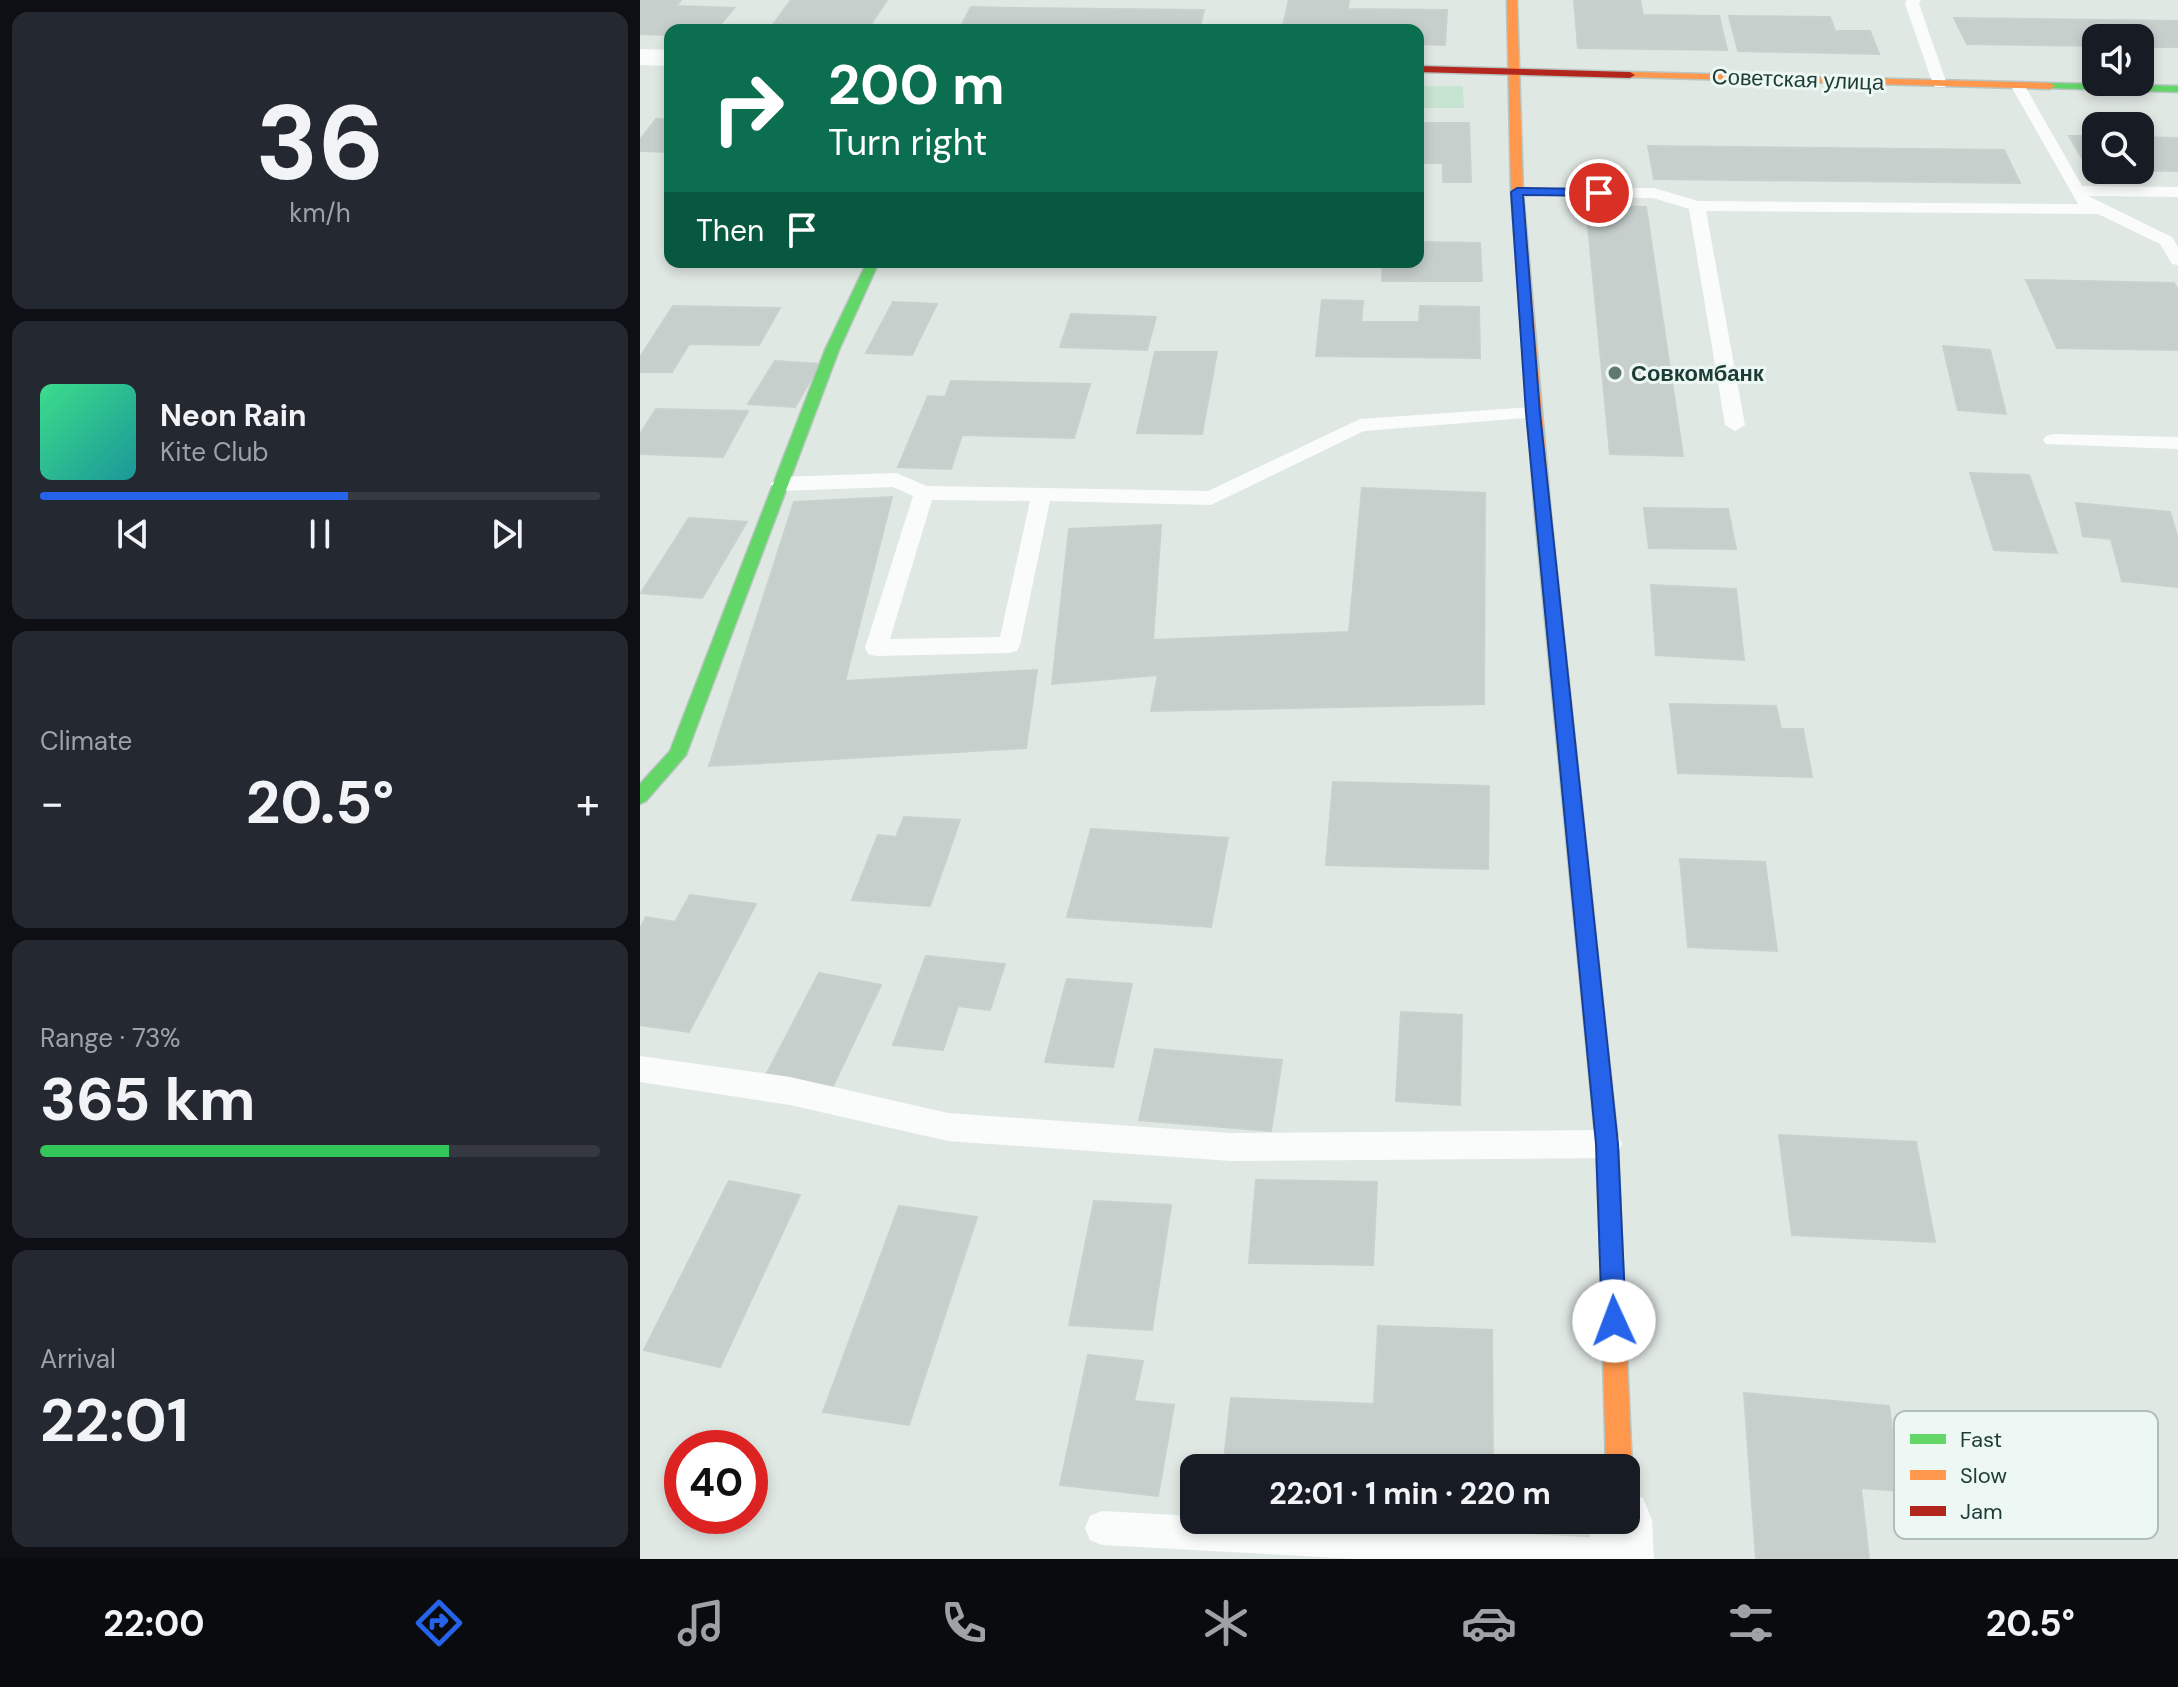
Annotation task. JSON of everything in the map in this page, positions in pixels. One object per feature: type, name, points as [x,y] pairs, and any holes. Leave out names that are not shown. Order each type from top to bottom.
[{"type":"street","points":[[1512,0],[1517,192],[1533,413],[1607,1144],[1618,1454]]},
{"type":"street","points":[[640,57],[664,58]]},
{"type":"street","name":"Советская улица","points":[[1424,69],[2178,89]]},
{"type":"street","points":[[640,796],[677,755],[832,350],[870,268]]},
{"type":"lane","points":[[1914,0],[1912,4],[1940,84]]},
{"type":"lane","points":[[2018,86],[2082,200],[2166,241],[2178,260]]},
{"type":"lane","points":[[2076,191],[2178,192]]},
{"type":"lane","points":[[1517,192],[1654,193],[1697,206],[2099,209]]},
{"type":"lane","points":[[1697,206],[1735,425]]},
{"type":"lane","points":[[780,484],[896,480],[924,493],[1211,498],[1360,425],[1533,413]]},
{"type":"lane","points":[[2053,440],[2178,443]]},
{"type":"lane","points":[[924,493],[876,648],[1009,645],[1041,494]]},
{"type":"lane","points":[[640,1069],[790,1091],[948,1127],[1231,1147],[1607,1144]]},
{"type":"lane","points":[[1102,1528],[1622,1545]]},
{"type":"green space","points":[[1424,86],[1463,86],[1464,108],[1424,108]]},
{"type":"building","points":[[640,0],[681,0],[676,6],[734,8],[721,24],[664,24],[664,35],[640,34]]},
{"type":"building","points":[[791,0],[887,0],[871,24],[773,24]]},
{"type":"building","points":[[1289,0],[1349,0],[1348,9],[1447,10],[1445,45],[1424,44],[1424,24],[1283,24]]},
{"type":"building","points":[[1574,0],[1640,0],[1643,15],[1719,16],[1727,50],[1578,48]]},
{"type":"building","points":[[971,7],[1204,10],[1200,24],[962,24]]},
{"type":"building","points":[[1729,16],[1830,17],[1835,31],[1870,31],[1879,54],[1738,51]]},
{"type":"building","points":[[1954,18],[2178,21],[2178,47],[2154,47],[2154,24],[2082,24],[2082,46],[1967,44]]},
{"type":"building","points":[[656,119],[664,120],[664,152],[640,151],[640,140]]},
{"type":"building","points":[[1424,123],[1469,123],[1471,182],[1443,182],[1443,163],[1424,163]]},
{"type":"building","points":[[2069,136],[2082,136],[2082,158]]},
{"type":"building","points":[[2154,137],[2178,138],[2178,171],[2154,171]]},
{"type":"building","points":[[1648,146],[2004,150],[2020,183],[1654,179]]},
{"type":"building","points":[[1586,205],[1646,207],[1683,456],[1610,454]]},
{"type":"building","points":[[1424,242],[1480,243],[1482,281],[1382,281],[1383,268],[1424,268]]},
{"type":"building","points":[[2026,280],[2174,283],[2178,290],[2178,350],[2057,348]]},
{"type":"building","points":[[1322,300],[1363,301],[1361,322],[1419,322],[1420,306],[1479,307],[1480,358],[1316,356]]},
{"type":"building","points":[[893,302],[937,304],[912,355],[866,353]]},
{"type":"building","points":[[673,306],[780,308],[759,345],[689,344],[672,372],[640,372],[640,357]]},
{"type":"building","points":[[1071,314],[1156,317],[1147,350],[1060,347]]},
{"type":"building","points":[[1943,346],[1990,350],[2006,414],[1958,410]]},
{"type":"building","points":[[1155,352],[1217,352],[1202,434],[1137,433]]},
{"type":"building","points":[[775,361],[820,364],[795,407],[748,404]]},
{"type":"building","points":[[951,381],[1090,384],[1074,438],[962,435],[951,469],[898,467],[928,396],[945,397]]},
{"type":"building","points":[[656,409],[748,411],[723,457],[640,454],[640,434]]},
{"type":"building","points":[[1970,473],[2029,475],[2057,553],[1994,550]]},
{"type":"building","points":[[1362,488],[1485,493],[1484,704],[1151,711],[1158,675],[1052,684],[1069,529],[1161,525],[1153,640],[1349,632]]},
{"type":"building","points":[[892,497],[845,681],[1037,670],[1026,748],[709,766],[794,502]]},
{"type":"building","points":[[2076,503],[2170,512],[2178,539],[2178,587],[2122,581],[2111,539],[2083,536]]},
{"type":"building","points":[[1644,508],[1728,509],[1736,549],[1649,548]]},
{"type":"building","points":[[689,518],[747,522],[702,598],[641,593]]},
{"type":"building","points":[[1651,585],[1736,589],[1744,660],[1656,655]]},
{"type":"building","points":[[1670,704],[1776,706],[1781,729],[1803,729],[1812,777],[1678,773]]},
{"type":"building","points":[[1333,782],[1489,786],[1488,869],[1326,865]]},
{"type":"building","points":[[904,817],[960,820],[930,906],[852,900],[878,835],[896,837]]},
{"type":"building","points":[[1091,829],[1228,838],[1211,927],[1067,917]]},
{"type":"building","points":[[1680,859],[1765,862],[1777,951],[1688,947]]},
{"type":"building","points":[[690,895],[756,904],[689,1032],[640,1025],[640,928],[646,917],[675,922]]},
{"type":"building","points":[[926,956],[1005,964],[990,1010],[958,1006],[943,1050],[893,1045]]},
{"type":"building","points":[[819,973],[881,985],[833,1086],[767,1073]]},
{"type":"building","points":[[1067,979],[1132,984],[1113,1067],[1045,1062]]},
{"type":"building","points":[[1401,1012],[1462,1015],[1460,1105],[1396,1101]]},
{"type":"building","points":[[1155,1049],[1282,1060],[1271,1131],[1139,1120]]},
{"type":"building","points":[[1779,1135],[1916,1142],[1935,1242],[1792,1235]]},
{"type":"building","points":[[1256,1180],[1377,1182],[1373,1265],[1249,1263]]},
{"type":"building","points":[[729,1181],[800,1195],[720,1367],[644,1350]]},
{"type":"building","points":[[1094,1201],[1171,1205],[1152,1330],[1069,1325]]},
{"type":"building","points":[[899,1206],[977,1217],[909,1425],[823,1412]]},
{"type":"building","points":[[1378,1326],[1492,1330],[1493,1454],[1225,1454],[1231,1398],[1374,1404]]},
{"type":"building","points":[[1088,1355],[1143,1361],[1134,1401],[1174,1405],[1158,1496],[1060,1485]]},
{"type":"building","points":[[1744,1393],[1889,1406],[1894,1445],[1894,1491],[1861,1488],[1869,1559],[1756,1559]]},
{"type":"traffic: fast","points":[[2050,86],[2178,89]]},
{"type":"traffic: fast","points":[[640,796],[677,755],[832,350],[870,268]]},
{"type":"traffic: fast","points":[[1543,516],[1607,1144],[1611,1246]]},
{"type":"traffic: slow","points":[[1512,0],[1517,192],[1543,516]]},
{"type":"traffic: slow","points":[[1630,75],[2050,86]]},
{"type":"traffic: slow","points":[[1611,1246],[1618,1454]]},
{"type":"traffic: jam","points":[[1424,69],[1630,75]]},
{"type":"place","name":"Совкомбанк","points":[[1615,373]]},
{"type":"route","points":[[1599,193],[1517,192],[1533,413],[1607,1144],[1614,1321]]}]
